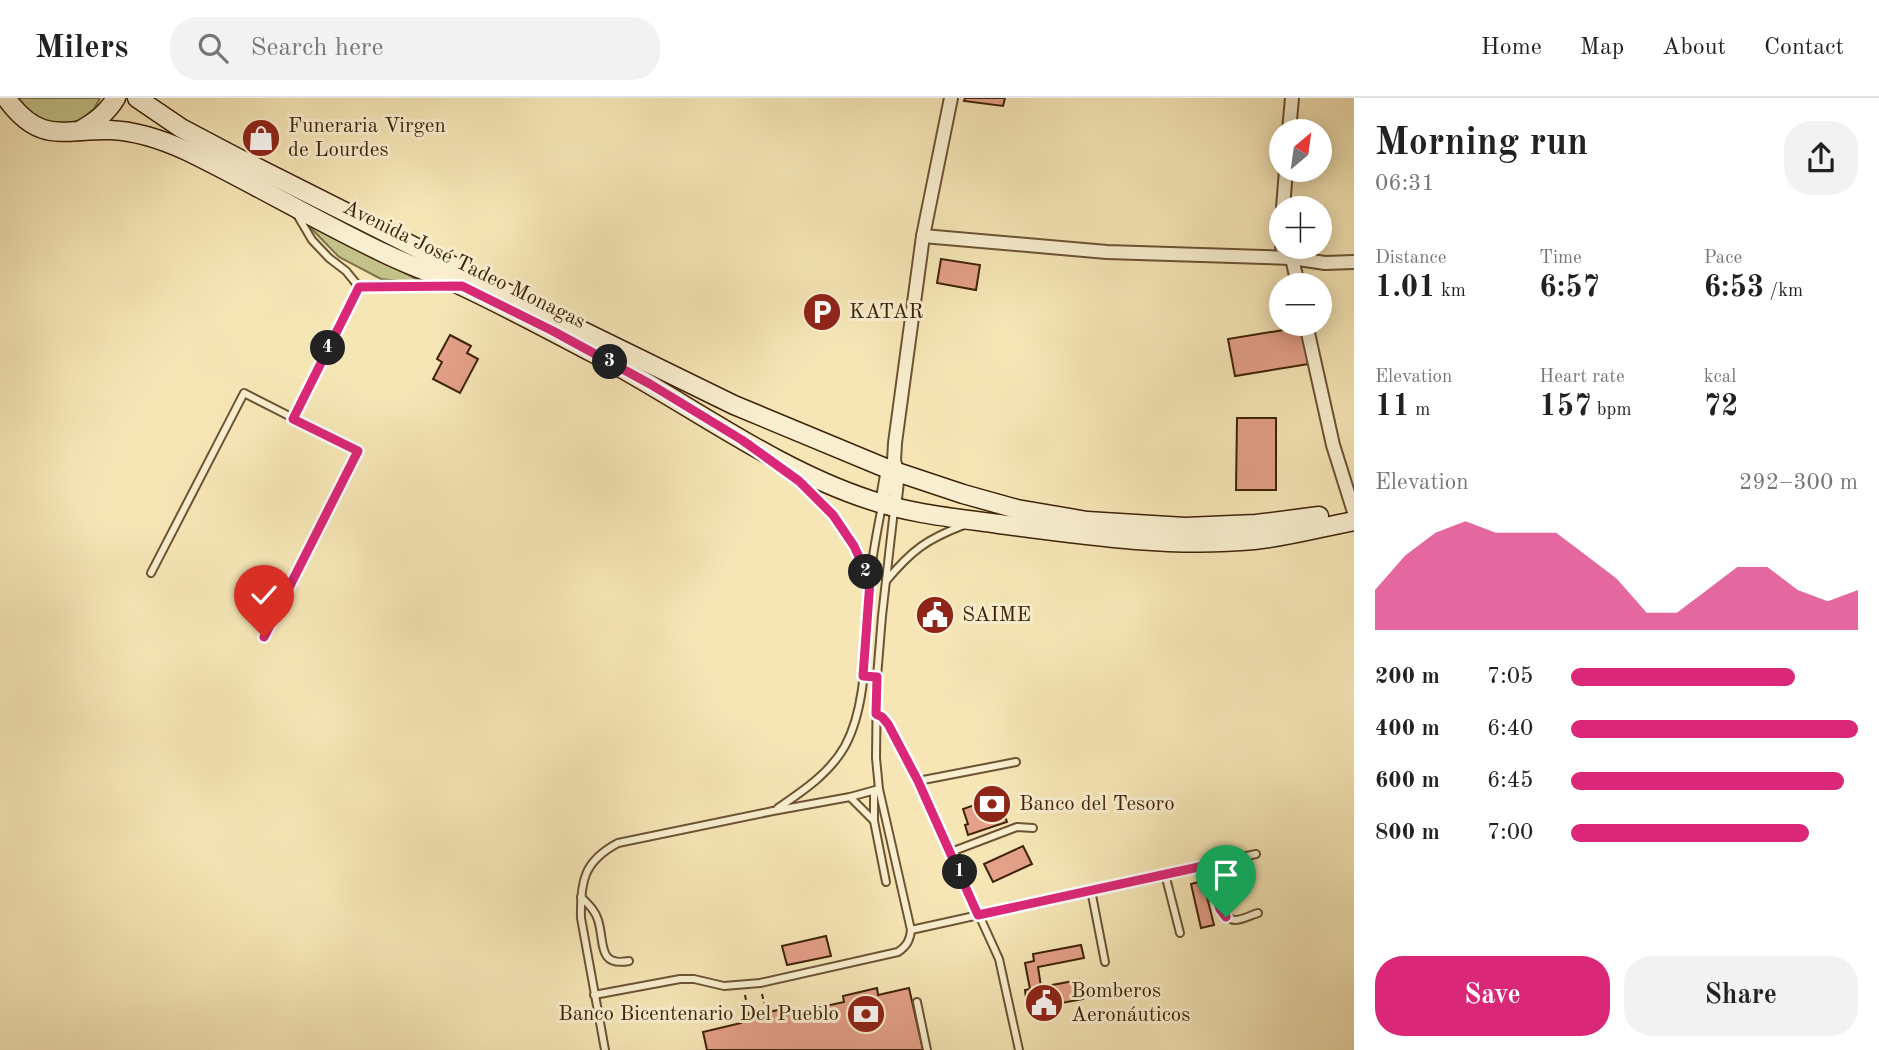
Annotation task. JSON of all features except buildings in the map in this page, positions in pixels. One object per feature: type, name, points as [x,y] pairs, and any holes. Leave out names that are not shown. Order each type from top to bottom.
[{"type":"main road","name":"Avenida José Tadeo Monagas","points":[[6,98],[30,122],[45,130],[61,134],[110,130],[130,132],[172,144],[229,171],[389,256],[462,286],[553,331],[650,384],[742,440],[849,493],[888,505],[1088,536],[1189,541],[1255,540],[1354,521]]},
{"type":"main road","points":[[76,133],[108,111],[116,98]]},
{"type":"main road","name":"Avenida José Tadeo Monagas","points":[[136,98],[181,128],[236,157],[734,405],[963,494],[1017,509],[1087,521],[1185,527],[1256,524],[1354,512]]},
{"type":"street","points":[[888,505],[923,236],[951,98]]},
{"type":"street","points":[[1290,119],[1292,98]]},
{"type":"street","points":[[923,236],[1107,252],[1269,257]]},
{"type":"street","points":[[1299,259],[1325,263],[1354,262]]},
{"type":"street","points":[[1309,336],[1333,445],[1354,512]]},
{"type":"lane","points":[[291,205],[312,240],[346,271],[359,287]]},
{"type":"lane","points":[[359,287],[462,286]]},
{"type":"lane","points":[[293,419],[359,287]]},
{"type":"lane","points":[[151,573],[244,393],[358,451],[264,637]]},
{"type":"lane","points":[[742,440],[799,481],[833,515],[854,546],[870,581]]},
{"type":"lane","points":[[773,811],[817,779],[830,766],[844,747],[855,723],[863,676],[870,581],[888,505]]},
{"type":"lane","points":[[886,882],[874,821],[877,677],[888,505]]},
{"type":"lane","points":[[885,582],[920,546],[939,535],[978,521]]},
{"type":"lane","points":[[863,676],[877,677]]},
{"type":"lane","points":[[876,714],[888,724],[918,781],[994,945],[1019,1050]]},
{"type":"lane","points":[[918,781],[1016,762]]},
{"type":"lane","points":[[605,1050],[581,918],[583,882],[591,864],[602,852],[618,843],[876,790]]},
{"type":"lane","points":[[594,995],[680,979],[694,979],[724,986],[760,983],[898,952],[905,947],[911,930],[876,790]]},
{"type":"lane","points":[[850,797],[874,821]]},
{"type":"lane","points":[[951,852],[1017,827],[1033,828]]},
{"type":"lane","points":[[911,930],[1256,854]]},
{"type":"lane","points":[[1208,865],[1220,909],[1226,917],[1236,920],[1258,913]]},
{"type":"lane","points":[[1165,874],[1180,933]]},
{"type":"lane","points":[[1091,890],[1105,962]]},
{"type":"lane","points":[[581,897],[595,911],[606,957],[618,963],[629,961]]},
{"type":"lane","points":[[917,1002],[927,1050]]},
{"type":"path","points":[[761,989],[766,1012]]},
{"type":"path","points":[[745,995],[749,1016]]},
{"type":"green space","points":[[13,98],[100,98],[94,109],[80,120],[64,125],[31,118]]},
{"type":"green space","points":[[304,221],[426,284],[381,279],[339,257]]},
{"type":"place","name":"Funeraria Virgen de Lourdes","points":[[261,138]]},
{"type":"place","name":"KATAR","points":[[822,312]]},
{"type":"place","name":"SAIME","points":[[935,615]]},
{"type":"place","name":"Banco del Tesoro","points":[[992,804]]},
{"type":"place","name":"Bomberos Aeronáuticos","points":[[1044,1003]]},
{"type":"place","name":"Banco Bicentenario Del Pueblo","points":[[866,1014]]},
{"type":"route","points":[[264,637],[358,451],[293,419],[359,287],[462,286],[553,331],[650,384],[742,440],[799,481],[833,515],[854,546],[870,581],[863,676],[877,677],[876,714],[888,724],[918,781],[978,915],[1208,865],[1220,909],[1226,917]]}]
